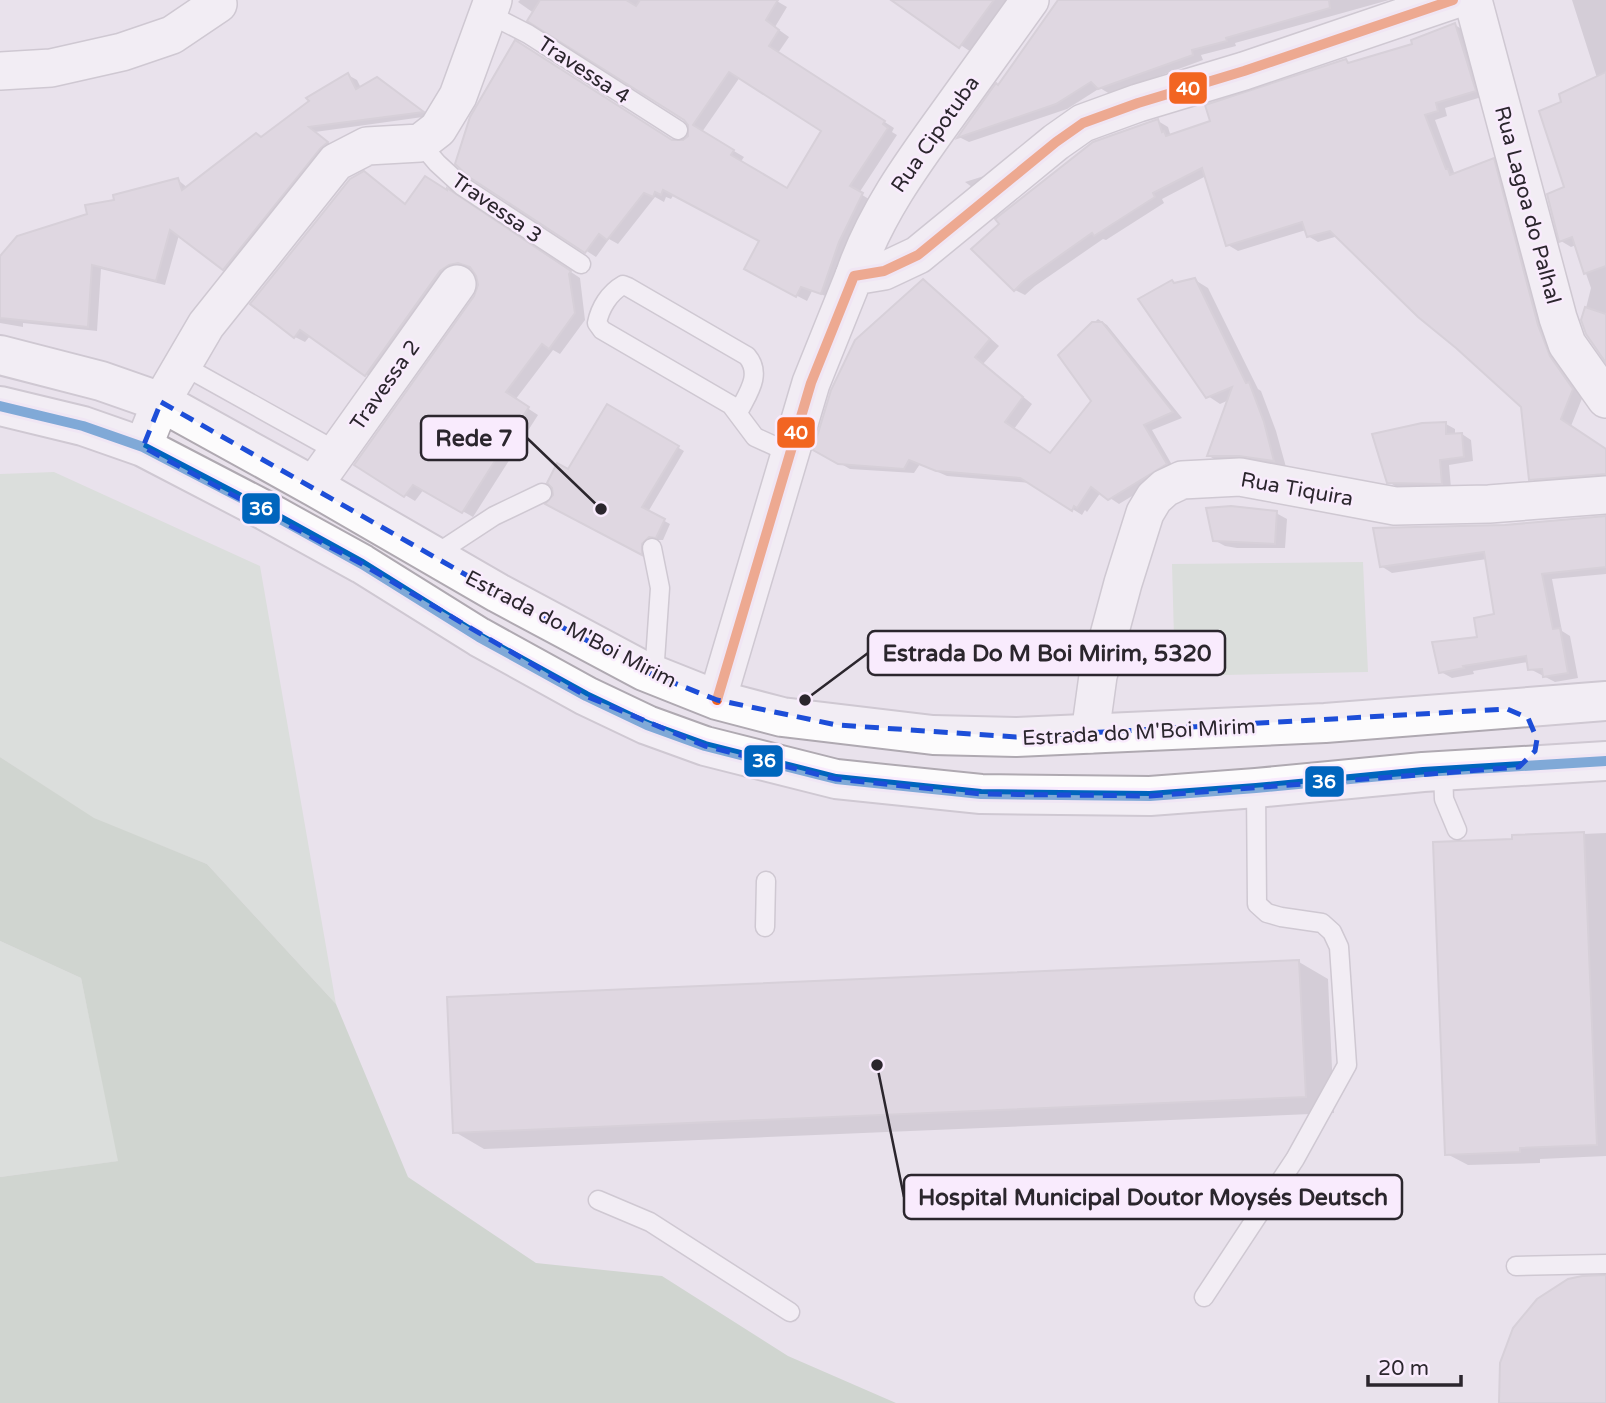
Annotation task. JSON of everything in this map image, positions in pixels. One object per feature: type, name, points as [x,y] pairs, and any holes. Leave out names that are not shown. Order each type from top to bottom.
[{"type":"main road","name":"Estrada do M'Boi Mirim","points":[[0,355],[101,381],[161,402],[498,593],[654,675],[717,701],[782,717],[933,735],[1016,737],[1325,723],[1606,701]]},
{"type":"main road","points":[[0,406],[83,426],[142,447],[314,538],[479,637],[586,696],[647,725],[705,747],[836,779],[981,794],[1150,796],[1443,771],[1519,766],[1601,766]]},
{"type":"main road","points":[[1507,709],[1524,714],[1535,728],[1535,751],[1519,766]]},
{"type":"main road","points":[[1096,794],[1094,760],[1105,747],[1112,743],[1172,730]]},
{"type":"street","name":"Rua Cipotuba","points":[[717,701],[811,383],[863,248],[884,209],[927,143],[1030,0]]},
{"type":"street","points":[[854,276],[884,271],[918,255],[1083,123],[1453,0]]},
{"type":"street","name":"Rua Lagoa do Palhal","points":[[1473,0],[1562,331],[1567,344],[1606,399]]},
{"type":"street","points":[[0,71],[51,68],[122,52],[172,35],[218,4]]},
{"type":"street","points":[[142,447],[161,402],[206,325],[335,162],[367,146],[420,143],[438,129],[458,96],[491,7]]},
{"type":"street","name":"Travessa 2","points":[[313,486],[457,284]]},
{"type":"street","name":"Rua Tiquira","points":[[1090,734],[1098,676],[1145,513],[1154,498],[1165,488],[1182,480],[1240,477],[1395,506],[1489,504],[1606,495]]},
{"type":"lane","name":"Travessa 4","points":[[491,7],[678,131]]},
{"type":"lane","name":"Travessa 3","points":[[420,143],[461,186],[581,264]]},
{"type":"lane","points":[[738,413],[755,375],[752,362],[747,356],[628,287],[622,285],[618,288],[599,313],[597,323],[602,330],[731,405],[755,437],[790,453]]},
{"type":"lane","points":[[182,365],[338,452]]},
{"type":"lane","points":[[433,556],[494,516],[542,493]]},
{"type":"lane","points":[[652,548],[660,588],[654,675]]},
{"type":"lane","points":[[1443,771],[1444,799],[1457,830]]},
{"type":"lane","points":[[1203,1297],[1295,1159],[1348,1065],[1339,947],[1332,932],[1322,923],[1267,913],[1257,904],[1256,788]]},
{"type":"lane","points":[[765,927],[766,881]]},
{"type":"lane","points":[[598,1200],[650,1222],[790,1312]]},
{"type":"lane","points":[[1516,1266],[1606,1264]]},
{"type":"highlighted area","points":[[161,402],[498,593],[644,671],[717,700],[837,725],[1016,737],[1507,709],[1528,718],[1537,739],[1535,751],[1519,767],[1150,796],[981,794],[836,779],[705,746],[586,696],[362,564],[143,447]]},
{"type":"green space","points":[[54,472],[260,566],[336,1004],[207,864],[94,819],[0,757],[0,474]]},
{"type":"green space","points":[[1363,562],[1368,672],[1175,676],[1172,564]]},
{"type":"green space","points":[[0,757],[94,818],[207,864],[336,1004],[408,1177],[536,1263],[662,1276],[788,1356],[896,1403],[0,1403],[0,1177],[118,1161],[81,978],[0,941]]},
{"type":"green space","points":[[0,941],[81,978],[119,1161],[0,1177]]},
{"type":"building","points":[[540,0],[626,0],[636,6],[640,0],[778,0],[766,20],[779,30],[769,46],[885,121],[883,124],[888,128],[850,186],[863,193],[839,242],[821,294],[801,287],[796,297],[744,269],[759,241],[663,190],[661,195],[655,192],[653,197],[644,193],[607,240],[599,234],[585,253],[469,177],[455,164],[470,117],[515,40],[672,140],[683,140],[688,136],[688,125],[684,120],[527,21]],"holes":[[[729,72],[821,131],[787,188],[731,155],[734,150],[693,125]]]},
{"type":"building","points":[[891,0],[994,0],[959,48]]},
{"type":"building","points":[[1058,0],[1329,0],[1330,8],[1226,38],[1227,41],[1192,50],[1193,55],[1098,89],[1091,82],[1056,104],[957,138]]},
{"type":"building","points":[[1455,23],[1476,91],[1436,103],[1438,111],[1425,115],[1450,175],[1494,158],[1538,325],[1550,356],[1573,389],[1561,419],[1606,449],[1606,474],[1529,480],[1521,407],[1418,317],[1330,231],[1307,237],[1302,222],[1226,246],[1202,168],[1153,193],[1155,197],[1094,236],[1092,233],[1014,291],[971,249],[999,224],[995,219],[1093,142],[1158,119],[1166,136],[1210,121],[1205,105],[1346,59],[1348,63],[1412,44],[1411,40]]},
{"type":"building","points":[[1606,72],[1606,266],[1584,274],[1572,237],[1559,242],[1547,194],[1564,187],[1539,111],[1561,102],[1559,94]]},
{"type":"building","points":[[348,73],[356,89],[377,77],[424,112],[309,127],[328,142],[223,270],[170,230],[156,281],[92,265],[88,327],[0,318],[0,256],[17,236],[87,214],[85,205],[114,200],[113,195],[178,178],[182,190],[256,133],[261,137],[309,101],[306,98]]},
{"type":"building","points":[[364,171],[405,204],[425,176],[571,271],[569,274],[575,313],[549,349],[542,344],[506,392],[529,407],[462,513],[413,485],[404,497],[354,465],[474,296],[478,285],[470,267],[458,263],[440,271],[365,376],[300,330],[294,338],[250,304],[350,179]]},
{"type":"building","points":[[1195,278],[1246,383],[1249,382],[1264,422],[1274,461],[1239,456],[1207,456],[1232,387],[1206,398],[1138,299],[1172,280],[1174,283]]},
{"type":"building","points":[[923,279],[990,339],[975,357],[1023,397],[1005,422],[1050,453],[1091,401],[1058,355],[1092,322],[1102,322],[1173,412],[1144,425],[1167,464],[1108,500],[1091,487],[1072,511],[1020,478],[936,471],[909,460],[904,469],[838,464],[813,450],[831,390],[855,340]]},
{"type":"building","points":[[1585,307],[1606,314],[1606,363],[1586,334],[1581,320]]},
{"type":"building","points":[[607,404],[679,446],[642,507],[665,519],[656,538],[649,537],[642,544],[642,555],[545,504],[553,495],[552,488],[547,483],[557,463],[568,469]]},
{"type":"building","points":[[1446,422],[1446,434],[1462,433],[1464,457],[1440,460],[1442,484],[1387,483],[1372,434],[1422,423]]},
{"type":"building","points":[[1231,506],[1277,511],[1275,544],[1213,541],[1206,508]]},
{"type":"building","points":[[1606,516],[1606,567],[1542,574],[1553,629],[1560,628],[1568,673],[1543,677],[1542,669],[1528,670],[1526,656],[1463,666],[1464,668],[1439,673],[1432,642],[1477,637],[1474,618],[1494,614],[1484,552],[1380,567],[1373,528],[1505,525]]},
{"type":"building","points":[[1584,832],[1597,1145],[1445,1155],[1433,842],[1512,839],[1512,835]]},
{"type":"building","points":[[1299,960],[1306,1097],[453,1133],[447,997]]},
{"type":"building","points":[[1606,1275],[1606,1403],[1499,1403],[1500,1363],[1513,1328],[1537,1299],[1568,1279]]},
{"type":"transit line","name":"40","points":[[717,700],[811,383],[854,276],[884,271],[918,255],[1083,123],[1453,0]]},
{"type":"transit line","name":"36","points":[[0,406],[83,426],[143,447],[362,564],[479,637],[586,696],[647,725],[705,746],[836,779],[981,794],[1150,796],[1423,772],[1606,761]]},
{"type":"place","name":"Rede 7","points":[[601,509]]},
{"type":"place","name":"Estrada Do M Boi Mirim, 5320","points":[[805,700]]},
{"type":"place","name":"Hospital Municipal Doutor Moysés Deutsch","points":[[877,1065]]}]
